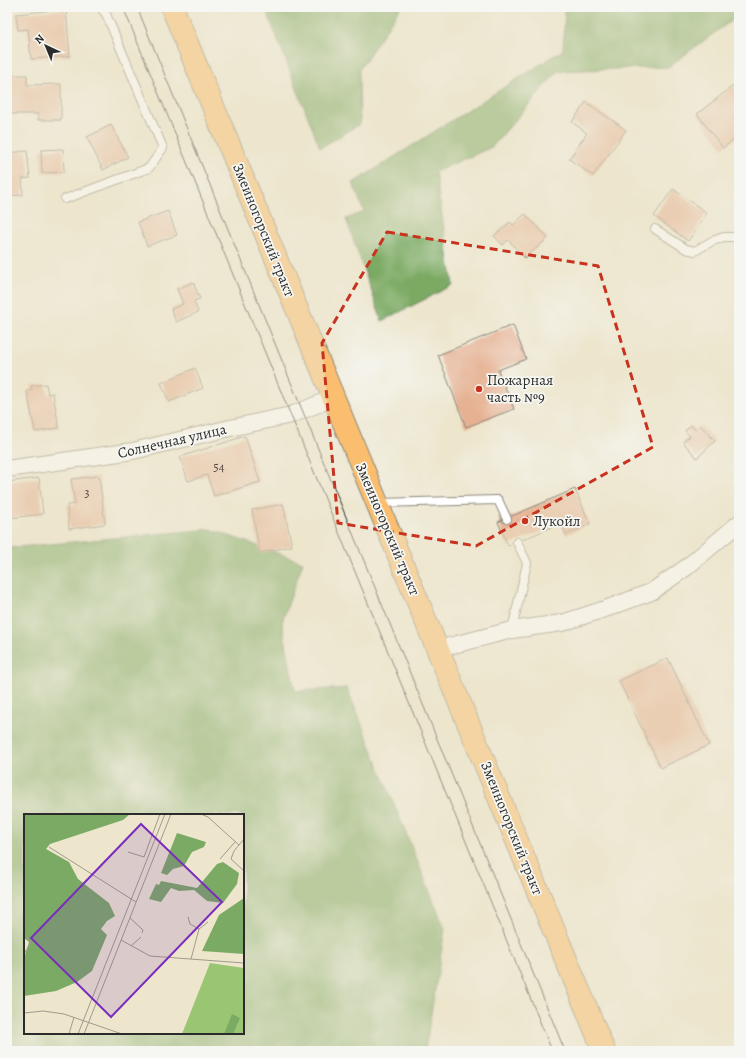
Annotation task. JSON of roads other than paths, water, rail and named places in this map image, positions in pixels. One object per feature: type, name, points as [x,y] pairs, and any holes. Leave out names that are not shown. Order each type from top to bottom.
[{"type":"highway","name":"Змеиногорский тракт","points":[[172,7],[604,1051]]},
{"type":"street","name":"Солнечная улица","points":[[7,469],[133,451],[291,415],[333,398]]},
{"type":"street","points":[[438,649],[512,630],[562,623],[651,592],[687,567],[739,523]]},
{"type":"lane","points":[[65,199],[149,168],[163,148],[106,14],[100,7]]},
{"type":"lane","points":[[655,229],[686,249],[695,251],[724,237],[739,237]]},
{"type":"lane","points":[[377,503],[498,500],[506,519]]},
{"type":"lane","points":[[512,630],[526,563],[517,542]]},
{"type":"tram line","points":[[123,7],[552,1051]]},
{"type":"tram line","points":[[137,7],[565,1051]]},
{"type":"place","name":"Пожарная часть №9","points":[[479,389]]},
{"type":"place","name":"Лукойл","points":[[525,521]]}]
